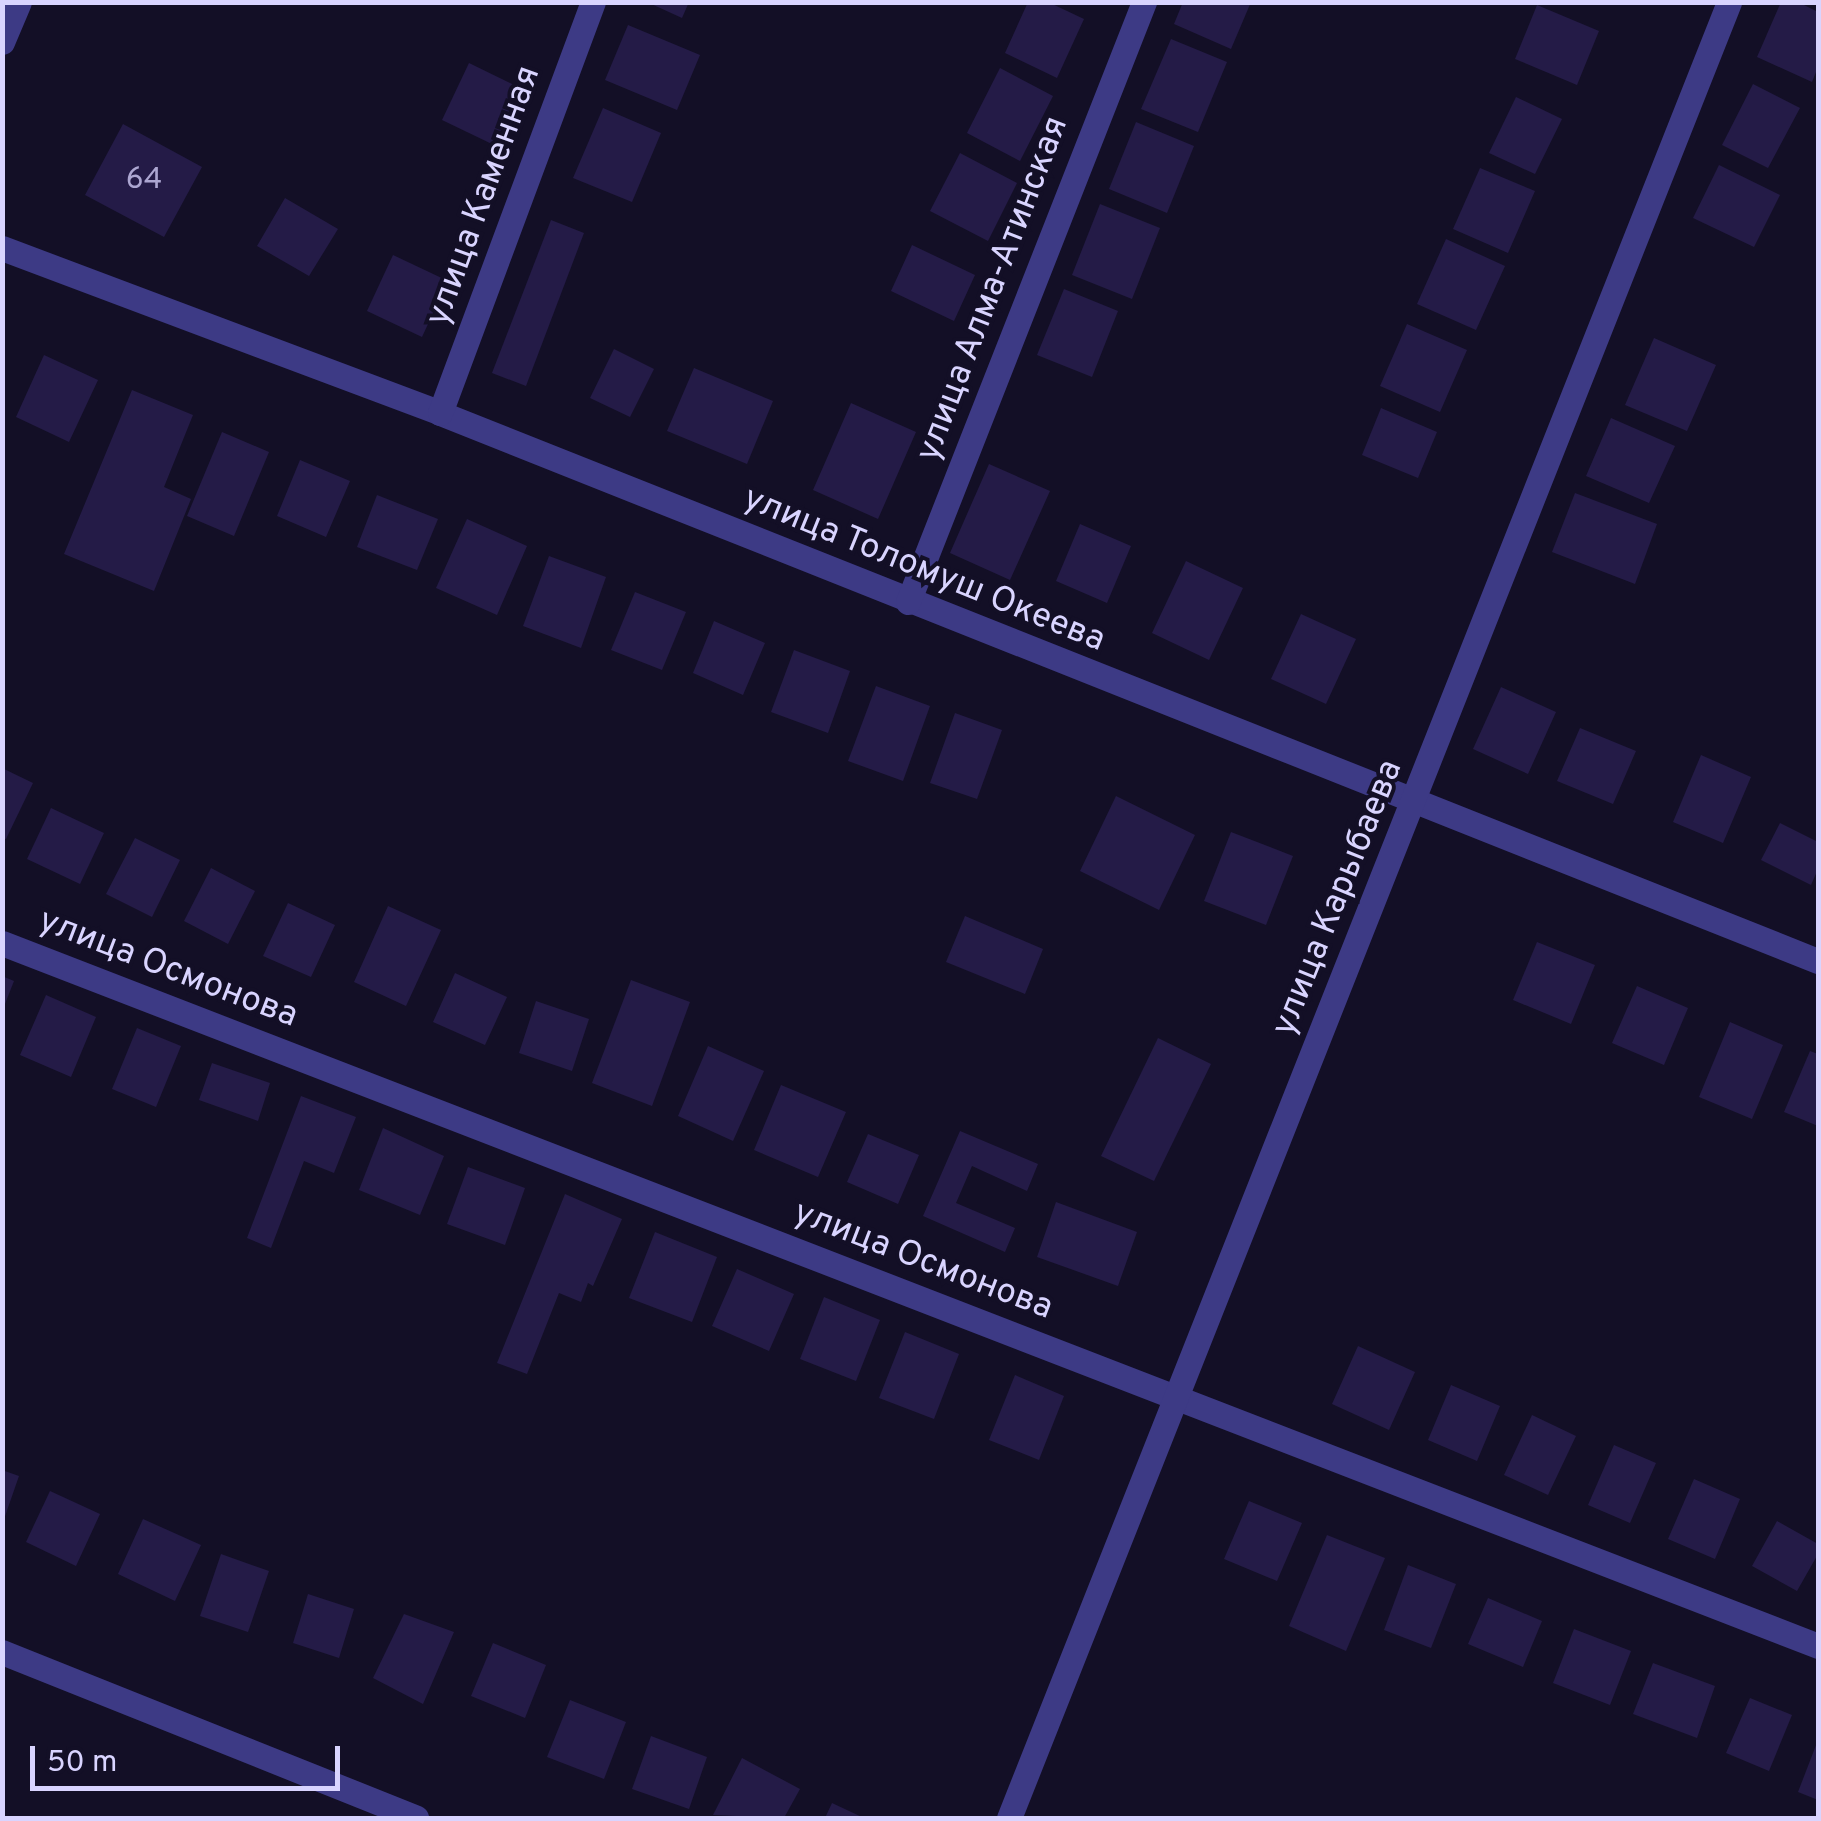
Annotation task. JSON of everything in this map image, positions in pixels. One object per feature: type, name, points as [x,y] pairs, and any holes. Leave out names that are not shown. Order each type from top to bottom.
[{"type":"street","points":[[2,42],[18,2]]},
{"type":"street","name":"улица Каменная","points":[[440,414],[593,2]]},
{"type":"street","name":"улица Алма-Атинская","points":[[908,602],[1144,2]]},
{"type":"street","name":"улица Карыбаева","points":[[1009,1818],[1729,2]]},
{"type":"street","name":"улица Толомуш Океева","points":[[2,248],[440,414],[1818,961]]},
{"type":"street","name":"улица Осмонова","points":[[2,943],[1818,1646]]},
{"type":"street","points":[[2,1652],[416,1818]]},
{"type":"building","points":[[647,2],[689,2],[682,18]]},
{"type":"building","points":[[1028,2],[1048,2],[1084,19],[1057,78],[1005,53]]},
{"type":"building","points":[[1183,2],[1251,2],[1231,49],[1174,24]]},
{"type":"building","points":[[1781,2],[1798,2],[1818,12],[1818,67],[1812,82],[1757,57]]},
{"type":"building","points":[[1537,5],[1599,31],[1577,85],[1515,59]]},
{"type":"building","points":[[628,25],[700,55],[677,110],[605,80]]},
{"type":"building","points":[[1171,39],[1227,62],[1198,132],[1141,109]]},
{"type":"building","points":[[469,63],[520,88],[494,145],[442,120]]},
{"type":"building","points":[[1000,68],[1053,96],[1020,161],[967,133]]},
{"type":"building","points":[[1753,84],[1800,108],[1768,168],[1722,145]]},
{"type":"building","points":[[1516,97],[1562,119],[1535,174],[1489,153]]},
{"type":"building","points":[[603,108],[661,133],[632,202],[573,178]]},
{"type":"building","points":[[1136,122],[1194,146],[1167,213],[1109,189]]},
{"type":"building","points":[[123,124],[202,167],[164,237],[85,195]]},
{"type":"building","points":[[960,153],[1017,183],[988,241],[930,211]]},
{"type":"building","points":[[1719,165],[1780,195],[1754,247],[1693,218]]},
{"type":"building","points":[[1480,168],[1535,191],[1508,253],[1453,229]]},
{"type":"building","points":[[285,198],[338,229],[309,276],[257,246]]},
{"type":"building","points":[[1100,204],[1160,228],[1132,299],[1072,275]]},
{"type":"building","points":[[551,220],[584,233],[526,386],[492,373]]},
{"type":"building","points":[[1446,239],[1505,266],[1476,330],[1417,304]]},
{"type":"building","points":[[912,245],[975,275],[954,321],[891,291]]},
{"type":"building","points":[[393,255],[448,281],[422,337],[367,311]]},
{"type":"building","points":[[1064,289],[1118,311],[1092,377],[1037,355]]},
{"type":"building","points":[[1407,324],[1467,350],[1440,412],[1380,386]]},
{"type":"building","points":[[1654,338],[1716,365],[1687,431],[1625,405]]},
{"type":"building","points":[[614,349],[654,369],[630,417],[590,398]]},
{"type":"building","points":[[44,355],[98,380],[69,442],[16,417]]},
{"type":"building","points":[[694,368],[773,401],[747,464],[667,431]]},
{"type":"building","points":[[132,390],[193,415],[164,487],[191,499],[154,591],[64,554]]},
{"type":"building","points":[[851,403],[916,432],[878,519],[813,490]]},
{"type":"building","points":[[1381,408],[1437,432],[1418,478],[1362,455]]},
{"type":"building","points":[[1611,418],[1675,446],[1649,503],[1586,476]]},
{"type":"building","points":[[222,432],[269,452],[234,536],[187,516]]},
{"type":"building","points":[[300,460],[350,481],[326,537],[277,516]]},
{"type":"building","points":[[989,464],[1050,491],[1010,580],[950,553]]},
{"type":"building","points":[[1575,493],[1657,524],[1635,584],[1552,552]]},
{"type":"building","points":[[377,495],[438,519],[417,570],[357,547]]},
{"type":"building","points":[[467,519],[527,546],[497,615],[436,588]]},
{"type":"building","points":[[1080,524],[1131,546],[1107,603],[1056,581]]},
{"type":"building","points":[[549,556],[606,577],[581,648],[523,626]]},
{"type":"building","points":[[1186,561],[1243,588],[1209,660],[1152,633]]},
{"type":"building","points":[[635,592],[686,612],[662,670],[611,650]]},
{"type":"building","points":[[1301,614],[1356,639],[1326,704],[1271,679]]},
{"type":"building","points":[[714,621],[765,643],[743,695],[693,673]]},
{"type":"building","points":[[794,650],[850,671],[828,733],[771,712]]},
{"type":"building","points":[[876,686],[930,706],[903,781],[848,761]]},
{"type":"building","points":[[1501,687],[1556,712],[1528,774],[1473,749]]},
{"type":"building","points":[[955,713],[1002,730],[977,799],[930,783]]},
{"type":"building","points":[[1580,728],[1636,751],[1613,804],[1557,781]]},
{"type":"building","points":[[1701,755],[1751,777],[1723,843],[1673,822]]},
{"type":"building","points":[[2,768],[33,783],[6,839],[2,838]]},
{"type":"building","points":[[1116,796],[1195,835],[1159,910],[1080,871]]},
{"type":"building","points":[[51,808],[104,833],[80,884],[27,859]]},
{"type":"building","points":[[1780,823],[1818,842],[1818,869],[1811,885],[1761,860]]},
{"type":"building","points":[[1231,832],[1293,856],[1266,925],[1204,901]]},
{"type":"building","points":[[135,838],[180,860],[152,917],[106,894]]},
{"type":"building","points":[[211,868],[255,891],[228,944],[184,921]]},
{"type":"building","points":[[288,903],[335,925],[311,977],[263,956]]},
{"type":"building","points":[[388,906],[441,930],[406,1006],[354,982]]},
{"type":"building","points":[[965,916],[1043,949],[1025,994],[946,962]]},
{"type":"building","points":[[1537,942],[1595,965],[1571,1024],[1513,1000]]},
{"type":"building","points":[[455,973],[507,997],[485,1045],[433,1022]]},
{"type":"building","points":[[2,976],[14,981],[3,1009],[2,1009]]},
{"type":"building","points":[[631,980],[690,1002],[652,1106],[592,1083]]},
{"type":"building","points":[[1637,986],[1688,1008],[1664,1065],[1612,1043]]},
{"type":"building","points":[[46,995],[96,1017],[71,1077],[20,1055]]},
{"type":"building","points":[[536,1001],[589,1019],[572,1071],[519,1053]]},
{"type":"building","points":[[1730,1022],[1783,1045],[1752,1119],[1699,1097]]},
{"type":"building","points":[[137,1028],[181,1046],[156,1107],[112,1089]]},
{"type":"building","points":[[1158,1038],[1211,1064],[1154,1181],[1101,1156]]},
{"type":"building","points":[[708,1046],[764,1071],[733,1141],[678,1116]]},
{"type":"building","points":[[1810,1051],[1818,1054],[1818,1126],[1784,1112]]},
{"type":"building","points":[[212,1063],[270,1083],[258,1121],[199,1100]]},
{"type":"building","points":[[781,1085],[846,1112],[818,1177],[754,1150]]},
{"type":"building","points":[[301,1096],[356,1117],[334,1173],[304,1161],[271,1248],[247,1238]]},
{"type":"building","points":[[383,1128],[444,1156],[420,1215],[359,1190]]},
{"type":"building","points":[[960,1131],[1038,1164],[1027,1191],[972,1166],[956,1203],[1015,1228],[1005,1252],[923,1216]]},
{"type":"building","points":[[868,1134],[919,1155],[898,1204],[847,1182]]},
{"type":"building","points":[[468,1167],[525,1188],[505,1245],[447,1224]]},
{"type":"building","points":[[565,1194],[622,1219],[593,1286],[588,1283],[581,1302],[559,1293],[527,1374],[497,1363]]},
{"type":"building","points":[[1056,1202],[1137,1232],[1118,1286],[1037,1257]]},
{"type":"building","points":[[655,1232],[717,1257],[692,1322],[629,1298]]},
{"type":"building","points":[[737,1269],[794,1294],[769,1351],[712,1326]]},
{"type":"building","points":[[824,1297],[880,1320],[856,1381],[800,1359]]},
{"type":"building","points":[[905,1332],[959,1354],[934,1419],[879,1398]]},
{"type":"building","points":[[1358,1346],[1415,1372],[1389,1430],[1332,1404]]},
{"type":"building","points":[[1015,1375],[1064,1396],[1039,1460],[989,1440]]},
{"type":"building","points":[[1451,1385],[1500,1406],[1477,1461],[1428,1440]]},
{"type":"building","points":[[1532,1415],[1576,1436],[1548,1495],[1504,1475]]},
{"type":"building","points":[[1614,1445],[1656,1463],[1630,1523],[1588,1505]]},
{"type":"building","points":[[2,1470],[19,1476],[3,1522],[2,1522]]},
{"type":"building","points":[[1694,1479],[1740,1499],[1715,1559],[1668,1539]]},
{"type":"building","points":[[50,1491],[100,1514],[76,1566],[26,1542]]},
{"type":"building","points":[[1249,1501],[1302,1523],[1277,1581],[1224,1559]]},
{"type":"building","points":[[143,1519],[201,1545],[175,1601],[118,1574]]},
{"type":"building","points":[[1777,1521],[1818,1544],[1818,1554],[1797,1591],[1752,1566]]},
{"type":"building","points":[[1327,1535],[1385,1558],[1346,1651],[1289,1626]]},
{"type":"building","points":[[221,1554],[269,1571],[248,1632],[200,1616]]},
{"type":"building","points":[[1408,1565],[1456,1584],[1431,1648],[1384,1630]]},
{"type":"building","points":[[308,1594],[354,1609],[339,1658],[293,1643]]},
{"type":"building","points":[[1488,1598],[1542,1621],[1523,1667],[1468,1644]]},
{"type":"building","points":[[404,1614],[454,1632],[423,1704],[373,1678]]},
{"type":"building","points":[[1574,1629],[1631,1651],[1610,1705],[1553,1683]]},
{"type":"building","points":[[493,1643],[546,1665],[525,1718],[471,1696]]},
{"type":"building","points":[[1653,1663],[1715,1686],[1697,1738],[1633,1714]]},
{"type":"building","points":[[1750,1698],[1792,1715],[1769,1771],[1726,1753]]},
{"type":"building","points":[[570,1700],[626,1722],[604,1779],[547,1757]]},
{"type":"building","points":[[651,1736],[707,1757],[689,1809],[632,1789]]},
{"type":"building","points":[[1818,1740],[1818,1800],[1798,1792]]},
{"type":"building","points":[[742,1758],[800,1789],[784,1818],[713,1815]]},
{"type":"building","points":[[832,1803],[864,1818],[825,1818]]}]
